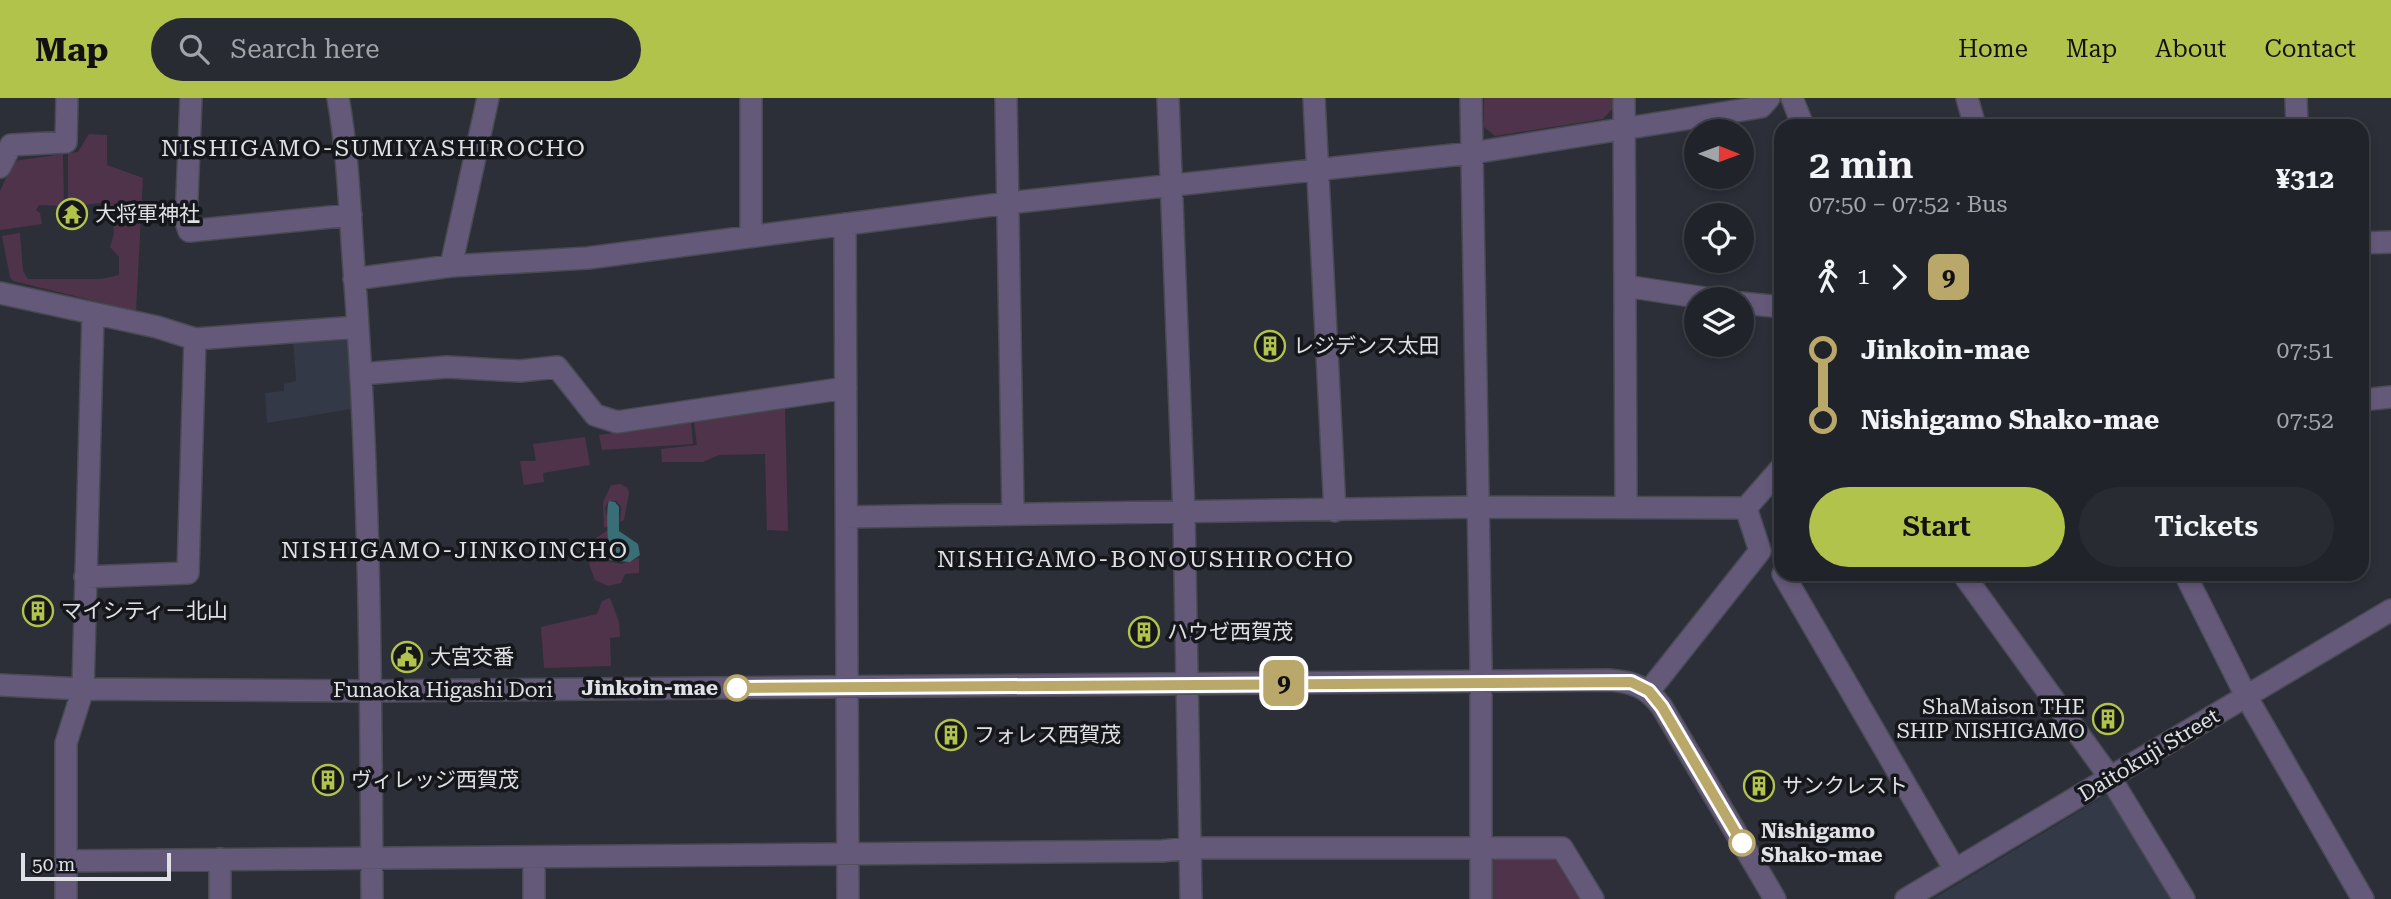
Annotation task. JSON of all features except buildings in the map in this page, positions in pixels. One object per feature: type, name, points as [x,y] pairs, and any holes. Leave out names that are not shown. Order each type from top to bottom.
[{"type":"street","points":[[0,167],[11,145],[66,142],[66,98]]},
{"type":"street","points":[[191,98],[186,222],[189,230],[351,215]]},
{"type":"street","points":[[338,98],[351,215],[361,374],[372,691],[372,899]]},
{"type":"street","points":[[451,266],[488,98]]},
{"type":"street","points":[[751,98],[751,235]]},
{"type":"street","points":[[1006,98],[1013,514]]},
{"type":"street","points":[[1168,98],[1184,513],[1191,899]]},
{"type":"street","points":[[1314,98],[1335,511]]},
{"type":"street","points":[[1471,98],[1481,899]]},
{"type":"street","points":[[1624,98],[1626,506]]},
{"type":"street","points":[[355,279],[451,266],[588,258],[751,235],[1171,184],[1472,153],[1760,107],[1769,98]]},
{"type":"street","points":[[1792,98],[1800,119]]},
{"type":"street","points":[[1967,98],[1973,119]]},
{"type":"street","points":[[2295,98],[2296,119]]},
{"type":"street","points":[[845,224],[848,899]]},
{"type":"street","points":[[2369,243],[2391,242]]},
{"type":"street","points":[[1625,286],[1684,295]]},
{"type":"street","points":[[0,291],[93,315],[157,327],[195,339],[358,327]]},
{"type":"street","points":[[1754,304],[1774,306]]},
{"type":"street","points":[[66,899],[66,743],[83,689],[93,315]]},
{"type":"street","points":[[85,577],[188,573],[195,339]]},
{"type":"street","points":[[361,374],[447,367],[520,371],[557,367],[595,415],[617,422],[846,388]]},
{"type":"street","points":[[2369,399],[2391,397]]},
{"type":"street","points":[[847,517],[1478,507],[1746,508],[1774,476]]},
{"type":"street","points":[[1746,508],[1760,551],[1774,565]]},
{"type":"street","points":[[1760,551],[1649,691],[1774,899]]},
{"type":"street","points":[[1787,581],[1955,870]]},
{"type":"street","points":[[1968,581],[2112,779],[2184,899]]},
{"type":"street","points":[[2188,581],[2246,696],[2362,899]]},
{"type":"street","name":"Daitokuji Street","points":[[1906,899],[2112,779],[2246,696],[2388,618]]},
{"type":"street","name":"Funaoka Higashi Dori","points":[[0,685],[83,689],[372,691],[1609,680],[1631,682],[1649,691]]},
{"type":"street","points":[[66,861],[1162,851],[1190,848],[1562,848],[1592,899]]},
{"type":"street","points":[[534,857],[534,899]]},
{"type":"street","points":[[220,859],[220,899]]},
{"type":"shaded area","points":[[1484,98],[1613,98],[1614,107],[1603,119],[1495,136],[1484,127]]},
{"type":"shaded area","points":[[89,134],[107,135],[107,165],[143,178],[136,311],[13,281],[10,277],[2,236],[20,233],[23,271],[28,279],[101,279],[119,275],[119,257],[110,247],[114,233],[110,202],[82,205],[82,202],[68,202],[68,153],[78,152]]},
{"type":"shaded area","points":[[63,154],[64,206],[39,205],[36,210],[40,213],[42,224],[0,230],[0,191],[14,161]]},
{"type":"shaded area","points":[[338,333],[347,340],[351,409],[267,423],[265,393],[284,391],[284,384],[296,381],[293,338]]},
{"type":"shaded area","points":[[785,409],[788,531],[767,530],[765,454],[719,455],[703,462],[662,462],[661,449],[697,445],[694,422]]},
{"type":"shaded area","points":[[691,422],[693,444],[602,450],[599,435]]},
{"type":"shaded area","points":[[585,437],[590,465],[543,473],[544,482],[524,485],[520,461],[536,461],[533,444]]},
{"type":"shaded area","points":[[620,484],[627,487],[629,493],[624,520],[620,522],[621,507],[616,501],[609,501],[605,507],[609,526],[604,528],[603,502],[611,485]]},
{"type":"shaded area","points":[[608,530],[607,561],[621,564],[639,558],[639,573],[625,574],[621,583],[608,586],[595,580],[589,564],[593,540]]},
{"type":"shaded area","points":[[610,598],[619,622],[620,637],[610,638],[611,666],[544,668],[541,627],[597,614],[602,601]]},
{"type":"shaded area","points":[[2106,795],[2113,801],[2171,899],[1933,899]]},
{"type":"shaded area","points":[[1489,856],[1555,859],[1579,899],[1490,899]]},
{"type":"water","points":[[609,501],[615,502],[619,507],[619,531],[638,544],[640,555],[630,562],[608,560]]},
{"type":"bus line","name":"9","points":[[737,688],[1609,680],[1631,682],[1649,691],[1662,707],[1742,843]]},
{"type":"place","name":"大将軍神社","points":[[72,214]]},
{"type":"place","name":"レジデンス太田","points":[[1270,346]]},
{"type":"place","name":"マイシティ－北山","points":[[38,611]]},
{"type":"place","name":"ハウゼ西賀茂","points":[[1144,632]]},
{"type":"place","name":"大宮交番","points":[[407,657]]},
{"type":"place","name":"Jinkoin-mae","points":[[737,688]]},
{"type":"place","name":"ShaMaison THE SHIP NISHIGAMO","points":[[2108,719]]},
{"type":"place","name":"フォレス西賀茂","points":[[951,735]]},
{"type":"place","name":"ヴィレッジ西賀茂","points":[[328,780]]},
{"type":"place","name":"サンクレスト","points":[[1759,786]]},
{"type":"place","name":"Nishigamo Shako-mae","points":[[1742,843]]},
{"type":"district","name":"NISHIGAMO-SUMIYASHIROCHO","points":[[374,148]]},
{"type":"district","name":"NISHIGAMO-JINKOINCHO","points":[[455,550]]},
{"type":"district","name":"NISHIGAMO-BONOUSHIROCHO","points":[[1146,559]]}]
